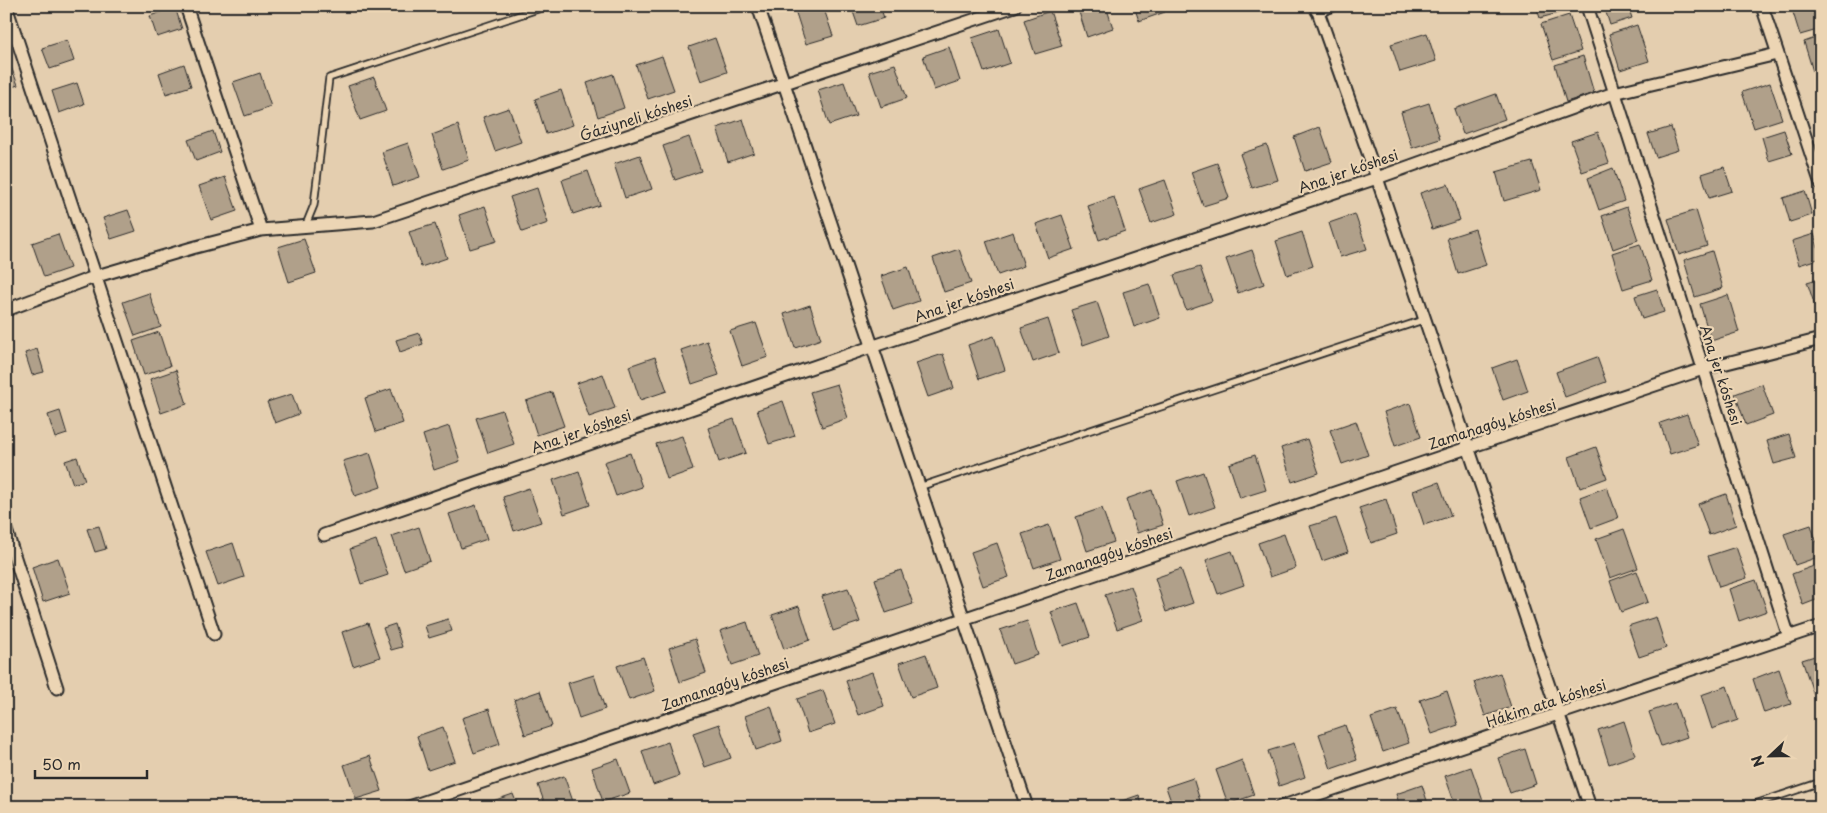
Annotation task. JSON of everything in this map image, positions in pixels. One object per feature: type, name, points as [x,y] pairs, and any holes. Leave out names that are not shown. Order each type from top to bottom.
[{"type":"street","points":[[6,6],[214,634]]},
{"type":"street","points":[[186,6],[261,230]]},
{"type":"street","points":[[758,6],[1027,807]]},
{"type":"street","name":"Ǵáziyneli kóshesi","points":[[6,310],[96,276],[261,230],[373,221],[1015,6]]},
{"type":"street","points":[[1331,6],[1316,9],[1377,178],[1590,807]]},
{"type":"street","name":"Ana jer kóshesi","points":[[1587,6],[1789,636]]},
{"type":"street","points":[[1762,6],[1821,184]]},
{"type":"street","name":"Ana jer kóshesi","points":[[324,535],[872,347],[1377,178],[1614,93],[1777,54]]},
{"type":"street","name":"Zamanagóy kóshesi","points":[[409,807],[1467,448],[1703,370],[1821,339]]},
{"type":"street","points":[[6,530],[57,688]]},
{"type":"street","name":"Hákim ata kóshesi","points":[[1280,807],[1821,626]]},
{"type":"lane","points":[[305,226],[314,206],[330,78],[548,6]]},
{"type":"lane","points":[[919,487],[1424,320]]},
{"type":"lane","points":[[1746,807],[1821,782]]},
{"type":"building","points":[[807,6],[823,6],[833,36],[806,44],[795,10]]},
{"type":"building","points":[[851,6],[880,6],[884,18],[858,26]]},
{"type":"building","points":[[1077,6],[1106,6],[1113,28],[1087,37]]},
{"type":"building","points":[[1134,6],[1163,6],[1165,12],[1139,21]]},
{"type":"building","points":[[1536,6],[1560,6],[1562,12],[1540,18]]},
{"type":"building","points":[[1604,6],[1628,6],[1632,18],[1610,25]]},
{"type":"building","points":[[1791,6],[1821,6],[1821,29],[1800,35]]},
{"type":"building","points":[[175,7],[182,29],[157,37],[150,16]]},
{"type":"building","points":[[1050,11],[1062,46],[1035,54],[1024,20]]},
{"type":"building","points":[[1569,15],[1581,51],[1553,60],[1541,24]]},
{"type":"building","points":[[1637,25],[1649,61],[1620,70],[1609,34]]},
{"type":"building","points":[[999,29],[1010,63],[984,72],[972,38]]},
{"type":"building","points":[[1427,33],[1436,61],[1400,72],[1391,44]]},
{"type":"building","points":[[1821,36],[1821,76],[1815,78],[1804,42]]},
{"type":"building","points":[[715,38],[727,72],[701,81],[689,47]]},
{"type":"building","points":[[67,40],[74,61],[50,69],[42,48]]},
{"type":"building","points":[[949,47],[960,81],[934,90],[923,56]]},
{"type":"building","points":[[662,56],[674,90],[648,99],[636,65]]},
{"type":"building","points":[[1583,56],[1594,93],[1566,102],[1555,65]]},
{"type":"building","points":[[10,64],[18,85],[6,89],[6,65]]},
{"type":"building","points":[[184,64],[191,86],[166,94],[159,73]]},
{"type":"building","points":[[895,64],[907,98],[881,107],[869,72]]},
{"type":"building","points":[[260,73],[271,107],[245,116],[233,82]]},
{"type":"building","points":[[613,74],[624,108],[598,117],[587,83]]},
{"type":"building","points":[[374,77],[386,111],[360,120],[348,86]]},
{"type":"building","points":[[1821,81],[1821,100],[1815,82]]},
{"type":"building","points":[[844,82],[856,116],[829,125],[818,90]]},
{"type":"building","points":[[77,83],[84,104],[59,113],[52,91]]},
{"type":"building","points":[[1770,83],[1782,119],[1754,128],[1742,92]]},
{"type":"building","points":[[561,90],[573,125],[546,134],[535,99]]},
{"type":"building","points":[[1496,94],[1505,119],[1463,134],[1454,109]]},
{"type":"building","points":[[1429,103],[1440,139],[1412,148],[1401,112]]},
{"type":"building","points":[[509,108],[521,142],[495,151],[483,117]]},
{"type":"building","points":[[743,119],[754,153],[728,162],[717,128]]},
{"type":"building","points":[[458,125],[469,160],[443,169],[432,135]]},
{"type":"building","points":[[1320,127],[1332,162],[1305,171],[1294,137]]},
{"type":"building","points":[[1671,127],[1678,150],[1656,157],[1648,134]]},
{"type":"building","points":[[1784,130],[1792,154],[1769,161],[1762,137]]},
{"type":"building","points":[[213,131],[220,152],[196,161],[188,140]]},
{"type":"building","points":[[1598,132],[1609,163],[1582,172],[1571,141]]},
{"type":"building","points":[[689,137],[701,171],[675,180],[663,146]]},
{"type":"building","points":[[408,143],[420,177],[393,186],[382,152]]},
{"type":"building","points":[[1267,145],[1278,180],[1252,188],[1240,154]]},
{"type":"building","points":[[640,155],[652,189],[625,198],[614,164]]},
{"type":"building","points":[[1532,162],[1541,190],[1504,201],[1496,172]]},
{"type":"building","points":[[1217,163],[1229,198],[1203,206],[1191,172]]},
{"type":"building","points":[[1724,167],[1732,191],[1709,198],[1702,174]]},
{"type":"building","points":[[1613,168],[1624,201],[1599,210],[1588,178]]},
{"type":"building","points":[[588,171],[600,205],[573,214],[562,180]]},
{"type":"building","points":[[225,177],[237,211],[211,220],[199,186]]},
{"type":"building","points":[[1165,180],[1177,214],[1151,223],[1139,189]]},
{"type":"building","points":[[1448,184],[1460,220],[1432,229],[1420,193]]},
{"type":"building","points":[[537,188],[548,223],[522,232],[510,197]]},
{"type":"building","points":[[1805,191],[1812,215],[1790,222],[1783,198]]},
{"type":"building","points":[[1114,197],[1125,231],[1099,240],[1088,206]]},
{"type":"building","points":[[485,206],[497,241],[470,249],[459,215]]},
{"type":"building","points":[[1627,207],[1638,240],[1613,249],[1602,216]]},
{"type":"building","points":[[128,210],[136,231],[111,239],[103,218]]},
{"type":"building","points":[[1696,210],[1707,246],[1679,255],[1668,219]]},
{"type":"building","points":[[1355,214],[1367,249],[1340,257],[1329,223]]},
{"type":"building","points":[[1062,215],[1074,249],[1048,258],[1036,224]]},
{"type":"building","points":[[435,224],[447,258],[421,267],[409,232]]},
{"type":"building","points":[[1475,229],[1486,265],[1458,274],[1447,238]]},
{"type":"building","points":[[1013,232],[1024,266],[998,275],[986,241]]},
{"type":"building","points":[[1302,232],[1313,266],[1287,275],[1276,241]]},
{"type":"building","points":[[58,234],[70,268],[44,277],[32,243]]},
{"type":"building","points":[[1814,234],[1821,258],[1799,265],[1792,241]]},
{"type":"building","points":[[304,239],[316,273],[289,282],[278,247]]},
{"type":"building","points":[[1640,244],[1652,280],[1623,289],[1612,253]]},
{"type":"building","points":[[959,249],[971,283],[944,292],[933,258]]},
{"type":"building","points":[[1252,250],[1264,284],[1238,293],[1226,259]]},
{"type":"building","points":[[1712,251],[1723,288],[1695,297],[1684,260]]},
{"type":"building","points":[[908,267],[919,301],[893,310],[881,276]]},
{"type":"building","points":[[1200,267],[1212,301],[1186,310],[1174,275]]},
{"type":"building","points":[[1821,278],[1821,304],[1815,306],[1807,282]]},
{"type":"building","points":[[1149,284],[1160,318],[1134,327],[1123,292]]},
{"type":"building","points":[[1657,289],[1664,312],[1642,319],[1635,296]]},
{"type":"building","points":[[149,293],[161,327],[135,336],[123,302]]},
{"type":"building","points":[[1728,295],[1739,332],[1711,341],[1700,304]]},
{"type":"building","points":[[1097,302],[1109,336],[1083,345],[1071,310]]},
{"type":"building","points":[[810,305],[821,339],[795,348],[784,314]]},
{"type":"building","points":[[1048,319],[1059,353],[1033,362],[1021,328]]},
{"type":"building","points":[[756,323],[768,357],[742,366],[730,331]]},
{"type":"building","points":[[159,332],[170,366],[144,375],[133,341]]},
{"type":"building","points":[[419,333],[423,344],[400,352],[396,340]]},
{"type":"building","points":[[994,336],[1005,370],[979,379],[968,345]]},
{"type":"building","points":[[707,341],[719,375],[692,384],[681,350]]},
{"type":"building","points":[[37,349],[44,372],[32,375],[25,353]]},
{"type":"building","points":[[943,354],[954,388],[928,397],[916,363]]},
{"type":"building","points":[[655,357],[667,391],[640,400],[629,366]]},
{"type":"building","points":[[1597,357],[1606,382],[1565,397],[1556,372]]},
{"type":"building","points":[[1517,359],[1528,391],[1503,400],[1492,368]]},
{"type":"building","points":[[176,370],[187,404],[161,413],[150,379]]},
{"type":"building","points":[[603,374],[615,408],[589,417],[577,383]]},
{"type":"building","points":[[837,384],[848,418],[822,427],[810,392]]},
{"type":"building","points":[[1762,384],[1773,415],[1746,425],[1735,394]]},
{"type":"building","points":[[391,389],[403,423],[376,432],[365,398]]},
{"type":"building","points":[[552,392],[564,426],[537,435],[526,401]]},
{"type":"building","points":[[292,394],[299,414],[275,423],[267,402]]},
{"type":"building","points":[[783,401],[795,436],[769,444],[757,410]]},
{"type":"building","points":[[1410,403],[1421,437],[1395,446],[1384,412]]},
{"type":"building","points":[[502,410],[514,444],[488,453],[476,418]]},
{"type":"building","points":[[60,411],[67,434],[55,438],[48,415]]},
{"type":"building","points":[[1687,414],[1698,445],[1670,454],[1660,423]]},
{"type":"building","points":[[734,419],[746,453],[719,462],[708,428]]},
{"type":"building","points":[[1356,421],[1368,455],[1342,464],[1330,430]]},
{"type":"building","points":[[449,426],[460,461],[434,470],[423,435]]},
{"type":"building","points":[[1789,434],[1796,458],[1774,464],[1767,441]]},
{"type":"building","points":[[682,436],[693,470],[667,479],[656,444]]},
{"type":"building","points":[[1307,439],[1319,473],[1292,482],[1281,448]]},
{"type":"building","points":[[1596,447],[1607,478],[1580,488],[1569,457]]},
{"type":"building","points":[[370,453],[381,487],[355,496],[343,461]]},
{"type":"building","points":[[630,453],[642,487],[616,496],[604,462]]},
{"type":"building","points":[[1255,455],[1266,490],[1240,498],[1229,464]]},
{"type":"building","points":[[77,457],[85,480],[73,484],[65,461]]},
{"type":"building","points":[[579,471],[590,505],[564,514],[553,480]]},
{"type":"building","points":[[1203,472],[1215,507],[1189,516],[1177,481]]},
{"type":"building","points":[[1439,482],[1451,516],[1424,525],[1413,491]]},
{"type":"building","points":[[1607,487],[1618,518],[1591,528],[1580,497]]},
{"type":"building","points":[[529,488],[541,522],[514,531],[503,497]]},
{"type":"building","points":[[1152,490],[1163,525],[1137,533],[1126,499]]},
{"type":"building","points":[[1726,494],[1736,525],[1709,535],[1698,504]]},
{"type":"building","points":[[1386,499],[1397,534],[1371,543],[1359,508]]},
{"type":"building","points":[[476,505],[487,539],[461,548],[449,514]]},
{"type":"building","points":[[1102,508],[1114,542],[1087,551],[1076,517]]},
{"type":"building","points":[[1336,518],[1348,552],[1322,561],[1310,526]]},
{"type":"building","points":[[1049,525],[1060,559],[1034,568],[1022,534]]},
{"type":"building","points":[[1811,525],[1821,556],[1795,565],[1784,534]]},
{"type":"building","points":[[99,526],[106,549],[95,552],[87,529]]},
{"type":"building","points":[[419,527],[430,561],[404,570],[392,536]]},
{"type":"building","points":[[1624,529],[1638,568],[1610,578],[1596,539]]},
{"type":"building","points":[[1284,534],[1296,568],[1270,577],[1258,543]]},
{"type":"building","points":[[376,540],[388,575],[361,584],[350,549]]},
{"type":"building","points":[[233,543],[244,577],[218,586],[206,552]]},
{"type":"building","points":[[997,543],[1009,577],[983,586],[971,552]]},
{"type":"building","points":[[1736,547],[1747,578],[1719,587],[1708,556]]},
{"type":"building","points":[[1232,551],[1244,585],[1218,594],[1206,560]]},
{"type":"building","points":[[58,558],[70,593],[43,602],[32,567]]},
{"type":"building","points":[[1819,564],[1821,598],[1803,605],[1792,574]]},
{"type":"building","points":[[1181,569],[1193,603],[1166,612],[1155,578]]},
{"type":"building","points":[[901,570],[913,604],[886,613],[875,579]]},
{"type":"building","points":[[1637,571],[1648,602],[1621,612],[1610,581]]},
{"type":"building","points":[[1756,580],[1767,611],[1739,621],[1729,589]]},
{"type":"building","points":[[1131,586],[1143,620],[1117,629],[1105,595]]},
{"type":"building","points":[[848,588],[860,622],[833,631],[822,596]]},
{"type":"building","points":[[1078,603],[1090,637],[1063,646],[1051,612]]},
{"type":"building","points":[[799,606],[810,640],[784,649],[772,615]]},
{"type":"building","points":[[1656,617],[1666,648],[1639,657],[1628,626]]},
{"type":"building","points":[[448,619],[452,631],[429,638],[425,626]]},
{"type":"building","points":[[1027,621],[1038,655],[1012,664],[1000,630]]},
{"type":"building","points":[[747,622],[758,656],[732,665],[720,631]]},
{"type":"building","points":[[368,623],[380,657],[353,666],[342,632]]},
{"type":"building","points":[[395,624],[402,647],[391,650],[383,628]]},
{"type":"building","points":[[695,639],[706,673],[680,682],[669,648]]},
{"type":"building","points":[[926,654],[937,688],[911,697],[899,663]]},
{"type":"building","points":[[1821,654],[1821,692],[1814,695],[1802,660]]},
{"type":"building","points":[[643,657],[655,691],[629,700],[617,666]]},
{"type":"building","points":[[1779,669],[1791,704],[1764,713],[1753,679]]},
{"type":"building","points":[[872,672],[884,706],[858,715],[846,681]]},
{"type":"building","points":[[1500,673],[1511,707],[1485,716],[1474,682]]},
{"type":"building","points":[[594,675],[605,709],[579,718],[568,683]]},
{"type":"building","points":[[1727,686],[1738,720],[1712,729],[1701,695]]},
{"type":"building","points":[[823,690],[835,724],[808,733],[797,699]]},
{"type":"building","points":[[540,691],[552,726],[525,735],[514,700]]},
{"type":"building","points":[[1447,691],[1458,725],[1432,734],[1420,700]]},
{"type":"building","points":[[1675,703],[1687,737],[1661,746],[1649,712]]},
{"type":"building","points":[[771,706],[782,741],[756,750],[745,716]]},
{"type":"building","points":[[489,709],[500,744],[474,753],[462,718]]},
{"type":"building","points":[[1397,709],[1409,743],[1383,752],[1371,718]]},
{"type":"building","points":[[1624,721],[1635,755],[1609,764],[1598,730]]},
{"type":"building","points":[[719,724],[731,758],[705,767],[693,733]]},
{"type":"building","points":[[1345,725],[1357,760],[1331,769],[1319,734]]},
{"type":"building","points":[[443,727],[455,761],[428,770],[417,736]]},
{"type":"building","points":[[668,742],[679,776],[653,785],[642,751]]},
{"type":"building","points":[[1294,743],[1305,777],[1279,786],[1268,751]]},
{"type":"building","points":[[1525,749],[1536,784],[1510,793],[1498,758]]},
{"type":"building","points":[[370,756],[382,791],[356,799],[344,765]]},
{"type":"building","points":[[618,759],[630,793],[603,802],[592,768]]},
{"type":"building","points":[[1242,760],[1254,795],[1228,804],[1216,770]]},
{"type":"building","points":[[1471,767],[1483,801],[1467,807],[1456,807],[1445,776]]},
{"type":"building","points":[[564,776],[575,807],[546,807],[538,785]]},
{"type":"building","points":[[1193,778],[1202,807],[1173,807],[1166,787]]},
{"type":"building","points":[[1422,785],[1429,807],[1400,807],[1396,794]]},
{"type":"building","points":[[513,794],[518,807],[488,807],[487,803]]},
{"type":"building","points":[[1139,795],[1143,807],[1114,807],[1113,804]]},
{"type":"building","points":[[1370,802],[1372,807],[1355,807]]}]
